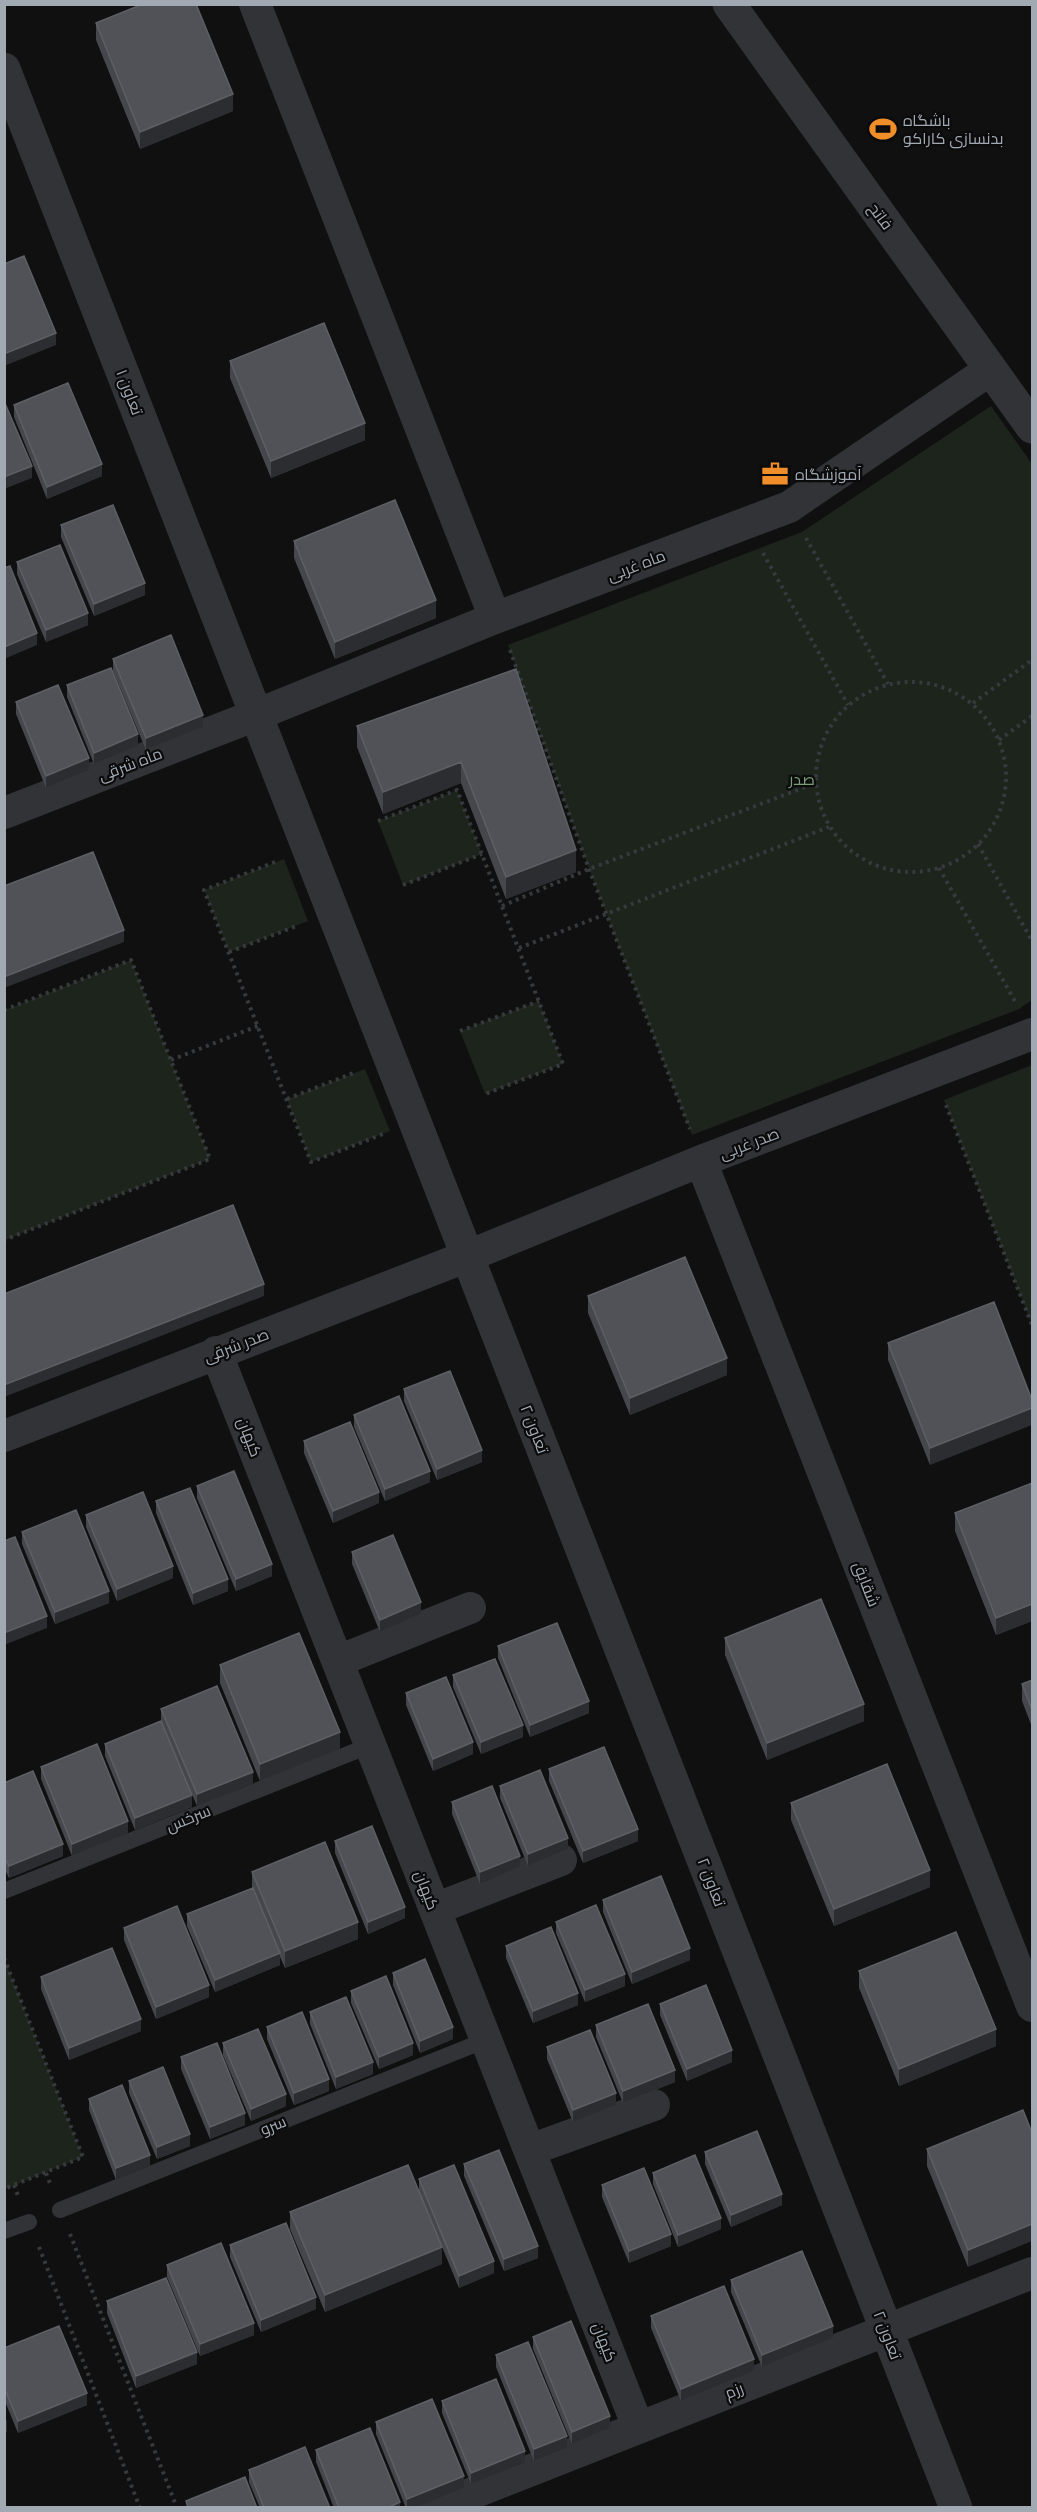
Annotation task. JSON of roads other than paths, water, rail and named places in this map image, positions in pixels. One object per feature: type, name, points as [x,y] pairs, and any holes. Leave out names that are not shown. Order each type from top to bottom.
[{"type":"street","points":[[255,4],[502,631]]},
{"type":"street","name":"فاتح","points":[[729,4],[1032,427]]},
{"type":"street","name":"تعاون ۱","points":[[4,69],[468,1256]]},
{"type":"street","name":"ماه غربی","points":[[256,716],[502,631],[789,507],[991,369]]},
{"type":"street","name":"ماه شرقی","points":[[5,812],[256,716]]},
{"type":"street","name":"صدر غربی","points":[[468,1256],[697,1148],[1027,1023]]},
{"type":"street","name":"شقایق","points":[[697,1148],[1032,2006]]},
{"type":"street","name":"صدر شرقی","points":[[4,1436],[468,1256]]},
{"type":"street","name":"تعاون ۲","points":[[468,1256],[956,2508]]},
{"type":"street","name":"کیهان","points":[[216,1352],[638,2427]]},
{"type":"street","points":[[338,1661],[470,1608]]},
{"type":"street","points":[[435,1909],[561,1860]]},
{"type":"street","points":[[530,2150],[654,2105]]},
{"type":"street","name":"رزم","points":[[435,2508],[1032,2273]]},
{"type":"lane","name":"سرخس","points":[[4,1891],[371,1745]]},
{"type":"lane","name":"سرو","points":[[60,2210],[486,2040]]},
{"type":"lane","points":[[4,2231],[29,2222]]},
{"type":"place","name":"باشگاه بدنسازی کاراکو","points":[[883,129]]},
{"type":"place","name":"آموزشگاه","points":[[775,474]]},
{"type":"park label","name":"صدر","points":[[802,779]]}]
